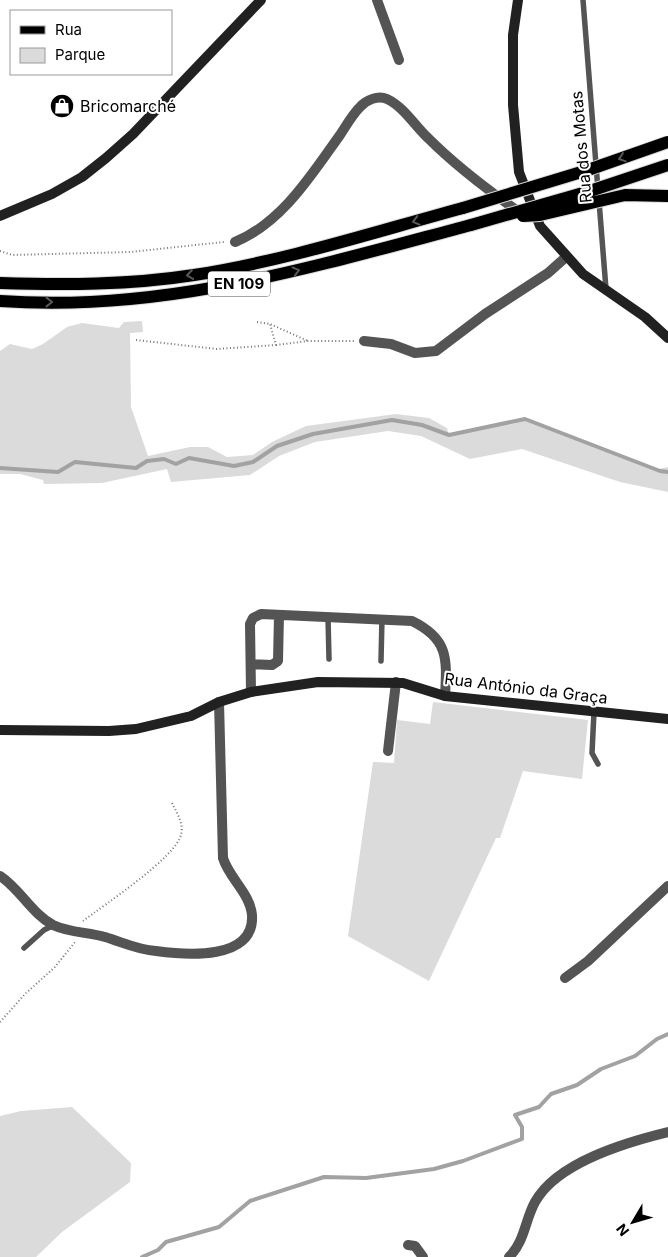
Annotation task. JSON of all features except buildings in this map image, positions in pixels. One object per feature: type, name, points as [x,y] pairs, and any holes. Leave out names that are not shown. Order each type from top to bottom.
[{"type":"main road","name":"EN 109","points":[[0,283],[60,285],[148,280],[193,275],[273,259],[463,208],[588,170],[668,142]]},
{"type":"main road","name":"EN 109","points":[[0,301],[85,302],[150,297],[278,276],[471,225],[590,191],[668,164]]},
{"type":"main road","points":[[498,217],[540,215],[625,195],[668,196]]},
{"type":"street","points":[[0,216],[52,194],[82,177],[106,158],[133,134],[261,0]]},
{"type":"street","points":[[377,0],[399,60]]},
{"type":"street","points":[[517,0],[513,35],[513,105],[519,172],[540,226]]},
{"type":"street","points":[[235,242],[246,237],[283,208],[313,172],[360,106],[372,98],[386,98],[400,108],[428,138],[477,183],[540,226],[583,274],[645,317],[668,338]]},
{"type":"street","points":[[364,341],[391,344],[415,352],[436,351],[485,314],[548,273],[566,257]]},
{"type":"street","points":[[251,692],[250,624],[253,618],[261,614],[382,618],[412,621],[427,628],[437,638],[444,651],[447,666],[445,696]]},
{"type":"street","points":[[251,664],[272,665],[278,661],[279,615]]},
{"type":"street","name":"Rua António da Graça","points":[[0,730],[136,730],[191,716],[219,702],[251,692],[318,682],[396,682],[445,696],[668,719]]},
{"type":"street","points":[[388,751],[396,682]]},
{"type":"street","points":[[0,876],[54,925],[76,932],[103,936],[156,952],[220,952],[234,947],[244,940],[249,930],[252,916],[250,903],[226,868],[223,858],[219,702]]},
{"type":"street","points":[[565,978],[588,961],[668,886]]},
{"type":"street","points":[[509,1257],[525,1232],[535,1202],[550,1183],[577,1166],[624,1143],[668,1132]]},
{"type":"street","points":[[408,1245],[415,1246],[424,1257]]},
{"type":"lane","name":"Rua dos Motas","points":[[582,0],[606,291]]},
{"type":"lane","points":[[328,616],[329,659]]},
{"type":"lane","points":[[381,661],[382,618]]},
{"type":"lane","points":[[594,712],[592,753],[598,764]]},
{"type":"lane","points":[[24,948],[44,930],[54,925]]},
{"type":"path","points":[[0,251],[12,255],[130,252],[235,242]]},
{"type":"path","points":[[256,322],[270,324],[308,341]]},
{"type":"path","points":[[270,324],[276,345]]},
{"type":"path","points":[[136,340],[217,349],[308,341],[364,341]]},
{"type":"path","points":[[0,1022],[24,994],[54,967],[76,932],[175,847],[181,836],[181,823],[172,803]]},
{"type":"green space","points":[[142,321],[143,332],[130,333],[131,407],[148,456],[190,447],[208,447],[227,457],[253,455],[272,442],[306,426],[396,414],[429,418],[447,428],[449,435],[525,419],[659,469],[668,467],[668,492],[620,482],[522,449],[470,459],[421,436],[388,431],[315,442],[279,456],[250,475],[171,482],[167,469],[102,483],[44,484],[43,480],[20,474],[0,474],[0,351],[10,344],[32,349],[43,344],[67,327],[82,323],[119,328],[124,322]]},
{"type":"green space","points":[[433,702],[588,720],[582,779],[523,771],[500,838],[496,838],[429,981],[348,936],[373,762],[394,763],[397,720],[430,724]]},
{"type":"green space","points":[[72,1107],[131,1163],[130,1182],[62,1232],[36,1257],[0,1257],[0,1116],[21,1111]]},
{"type":"waterway","points":[[0,468],[58,472],[75,462],[136,468],[147,461],[164,459],[176,464],[189,458],[234,466],[253,462],[277,446],[313,434],[392,420],[422,425],[449,435],[525,419],[660,471],[668,472]]},
{"type":"waterway","points":[[142,1257],[158,1250],[166,1242],[219,1227],[250,1201],[324,1177],[366,1178],[434,1169],[463,1161],[522,1139],[522,1127],[515,1115],[539,1107],[551,1094],[577,1085],[601,1069],[635,1056],[657,1039],[668,1034]]},
{"type":"place","name":"Bricomarché","points":[[62,106]]}]
